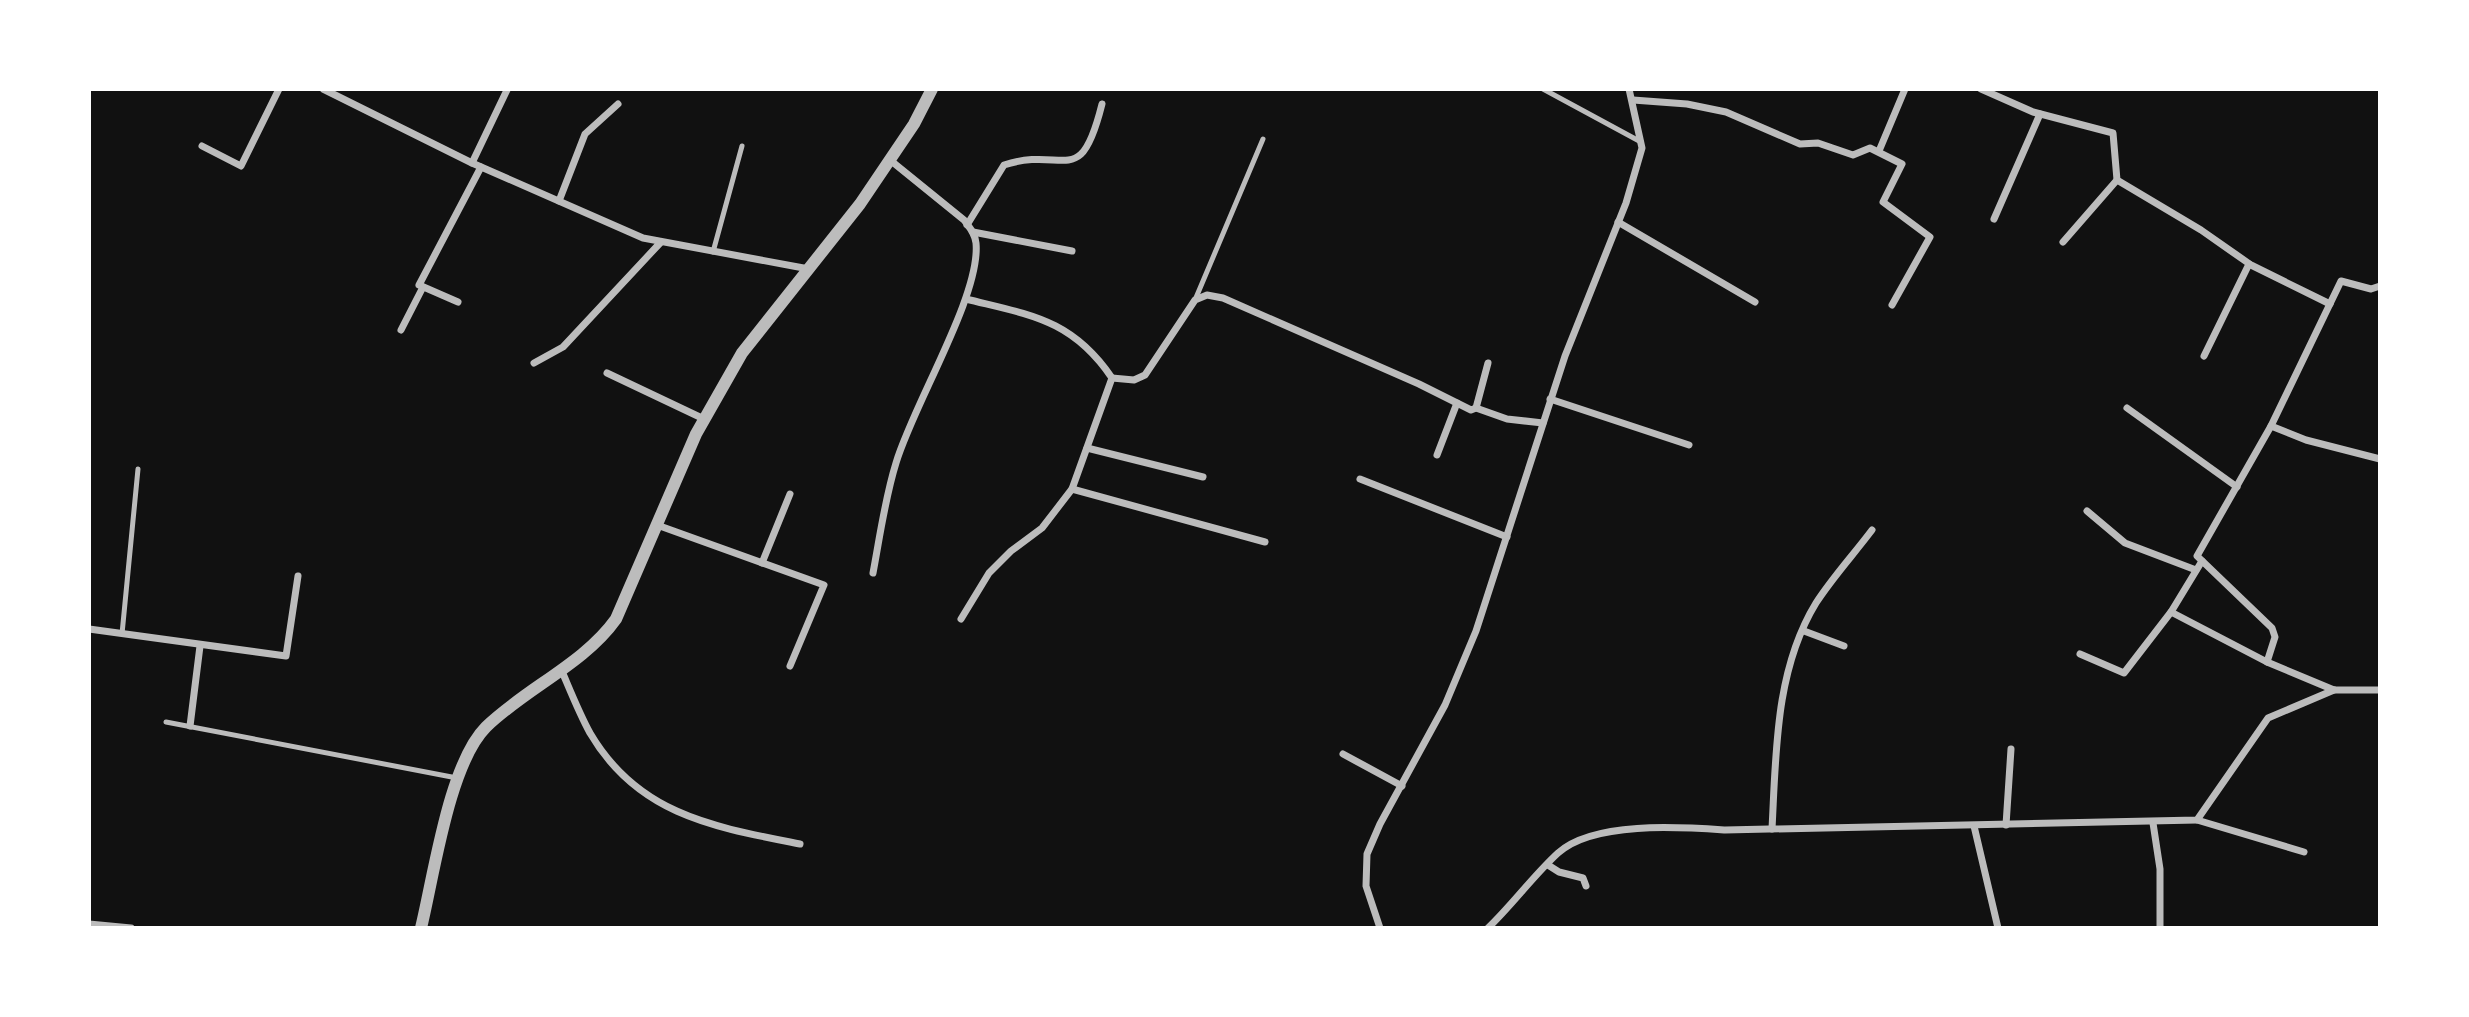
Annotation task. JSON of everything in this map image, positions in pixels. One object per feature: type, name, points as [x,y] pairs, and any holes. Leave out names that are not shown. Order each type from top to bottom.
[{"type":"street","points":[[202,146],[241,166],[279,89]]},
{"type":"street","points":[[323,89],[472,163],[643,239],[809,269]]},
{"type":"street","points":[[421,928],[463,760],[480,733],[598,640],[617,619],[704,419],[742,354],[890,160],[914,124],[932,89]]},
{"type":"street","points":[[1380,928],[1366,886],[1367,853],[1445,705],[1476,631],[1550,399],[1636,170],[1641,142],[1629,89]]},
{"type":"street","points":[[1879,151],[1905,89]]},
{"type":"street","points":[[1981,89],[2040,114],[2113,134],[2118,180],[2063,242]]},
{"type":"street","points":[[472,163],[507,90]]},
{"type":"street","points":[[1633,100],[1687,104],[1726,113],[1800,144],[1818,144],[1853,155],[1870,148],[1902,164],[1884,202],[1930,237],[1892,305]]},
{"type":"street","points":[[559,201],[585,134],[618,104]]},
{"type":"street","points":[[967,225],[1004,165],[1017,161],[1073,159],[1084,155],[1093,139],[1102,104]]},
{"type":"street","points":[[1994,219],[2040,114]]},
{"type":"street","points":[[873,572],[896,464],[915,409],[965,299],[974,267],[976,242],[967,225],[890,160]]},
{"type":"street","points":[[458,302],[419,285],[481,167]]},
{"type":"street","points":[[2118,180],[2201,230],[2249,264],[2330,304]]},
{"type":"street","points":[[1618,222],[1755,302]]},
{"type":"street","points":[[973,232],[1072,251]]},
{"type":"street","points":[[534,363],[563,347],[661,242]]},
{"type":"street","points":[[2204,355],[2249,264]]},
{"type":"street","points":[[2267,662],[2275,637],[2272,628],[2197,556],[2271,426],[2341,281],[2371,289],[2380,286]]},
{"type":"street","points":[[401,330],[423,286]]},
{"type":"street","points":[[1111,378],[1134,380],[1145,375],[1195,300],[1207,295],[1223,298],[1471,410],[1476,408],[1507,419],[1544,423]]},
{"type":"street","points":[[965,299],[1065,328],[1101,362],[1111,378]]},
{"type":"street","points":[[1476,408],[1488,363]]},
{"type":"street","points":[[607,373],[704,419]]},
{"type":"street","points":[[961,619],[989,573],[1011,551],[1042,528],[1072,489],[1111,378]]},
{"type":"street","points":[[1550,399],[1689,445]]},
{"type":"street","points":[[1437,455],[1457,403]]},
{"type":"street","points":[[2127,408],[2237,487]]},
{"type":"street","points":[[2271,426],[2306,440],[2380,459]]},
{"type":"street","points":[[1087,448],[1203,477]]},
{"type":"street","points":[[1360,478],[1507,537]]},
{"type":"street","points":[[1072,489],[1265,542]]},
{"type":"street","points":[[762,563],[790,494]]},
{"type":"street","points":[[2087,511],[2125,543],[2196,570]]},
{"type":"street","points":[[657,525],[824,585],[790,666]]},
{"type":"street","points":[[1772,829],[1777,730],[1790,664],[1815,604],[1872,530]]},
{"type":"street","points":[[2080,654],[2124,673],[2171,612],[2202,561]]},
{"type":"street","points":[[89,629],[286,656],[298,576]]},
{"type":"street","points":[[2171,612],[2267,662],[2334,690],[2380,690]]},
{"type":"street","points":[[1804,631],[1844,646]]},
{"type":"street","points":[[190,726],[200,646]]},
{"type":"street","points":[[560,669],[590,734],[621,774],[646,797],[696,820],[800,844]]},
{"type":"street","points":[[2197,820],[2268,718],[2334,690]]},
{"type":"street","points":[[2006,825],[2011,749]]},
{"type":"street","points":[[1343,754],[1402,786]]},
{"type":"street","points":[[1488,928],[1559,852],[1582,838],[1606,833],[1680,827],[1772,829],[2197,820],[2304,852]]},
{"type":"street","points":[[2153,823],[2160,869],[2160,928]]},
{"type":"street","points":[[1973,826],[1998,928]]},
{"type":"street","points":[[1548,865],[1559,872],[1577,874],[1583,878],[1586,886]]},
{"type":"street","points":[[89,924],[131,928]]},
{"type":"lane","points":[[1543,89],[1641,142]]},
{"type":"lane","points":[[1195,300],[1264,139]]},
{"type":"lane","points":[[713,251],[742,146]]},
{"type":"lane","points":[[122,634],[138,469]]},
{"type":"lane","points":[[166,722],[457,778]]}]
